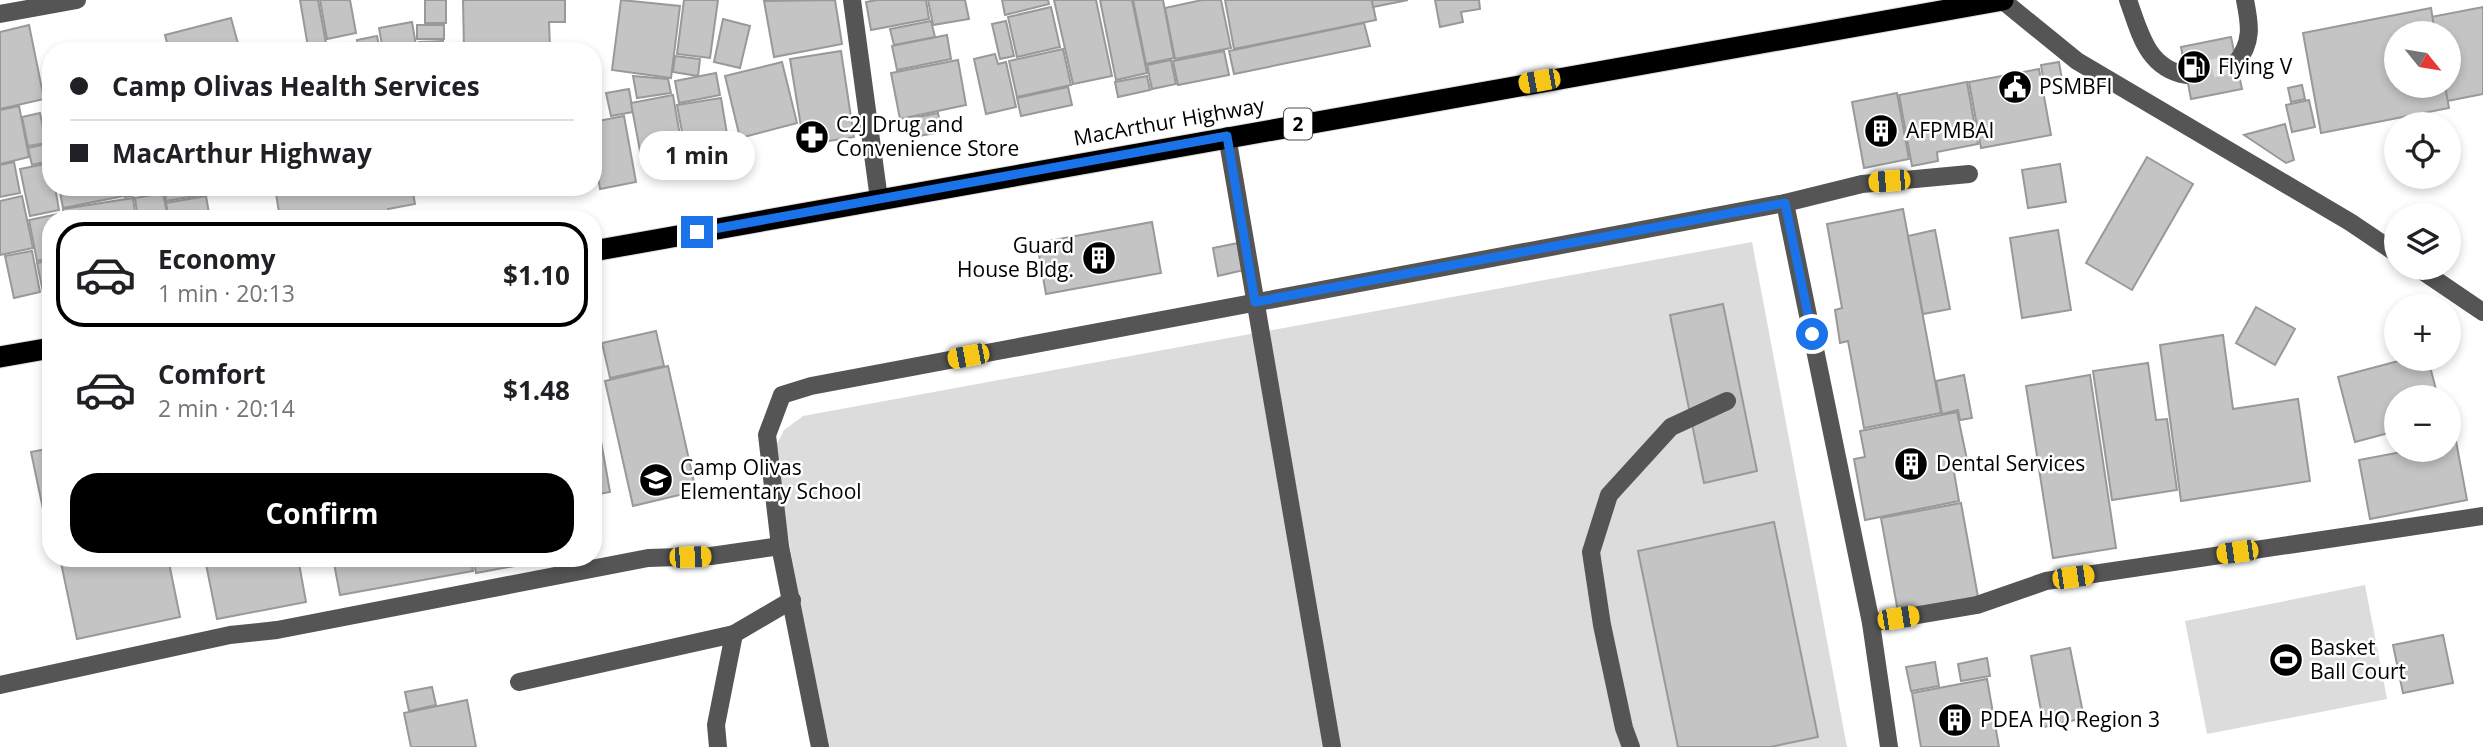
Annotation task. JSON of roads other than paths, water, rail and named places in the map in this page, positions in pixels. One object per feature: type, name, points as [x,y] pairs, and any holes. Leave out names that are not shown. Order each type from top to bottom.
[{"type":"highway","name":"MacArthur Highway","points":[[602,249],[2002,0]]},
{"type":"highway","points":[[0,357],[42,350]]},
{"type":"street","points":[[0,15],[77,0]]},
{"type":"street","points":[[852,0],[879,199]]},
{"type":"street","points":[[2002,0],[2077,61],[2350,222],[2384,245]]},
{"type":"street","points":[[2129,0],[2148,52],[2167,68],[2186,75]]},
{"type":"street","points":[[2236,63],[2246,49],[2251,30],[2245,0]]},
{"type":"street","points":[[1227,136],[1332,747]]},
{"type":"street","points":[[820,747],[780,547],[767,435],[782,395],[811,386],[1785,203],[1862,184],[1969,174]]},
{"type":"street","points":[[1785,203],[1871,623],[1889,747]]},
{"type":"street","points":[[2436,280],[2483,312]]},
{"type":"street","points":[[1631,747],[1624,728],[1605,638],[1591,552],[1609,495],[1671,427],[1727,401]]},
{"type":"street","points":[[1871,623],[1977,605],[2046,581],[2483,516]]},
{"type":"street","points":[[0,685],[230,635],[277,630],[649,558],[711,556],[780,547]]},
{"type":"street","points":[[519,682],[734,634],[792,600]]},
{"type":"street","points":[[718,747],[716,724],[734,634]]},
{"type":"tunnel","points":[[2186,75],[2236,63]]},
{"type":"place","name":"Flying V","points":[[2194,67]]},
{"type":"place","name":"PSMBFI","points":[[2015,87]]},
{"type":"place","name":"AFPMBAI","points":[[1881,131]]},
{"type":"place","name":"C2J Drug and Convenience Store","points":[[812,137]]},
{"type":"place","name":"Guard House Bldg.","points":[[1099,258]]},
{"type":"place","name":"Dental Services","points":[[1911,464]]},
{"type":"place","name":"Camp Olivas Elementary School","points":[[656,480]]},
{"type":"place","name":"Basket Ball Court","points":[[2286,660]]},
{"type":"place","name":"PDEA HQ Region 3","points":[[1955,720]]}]
